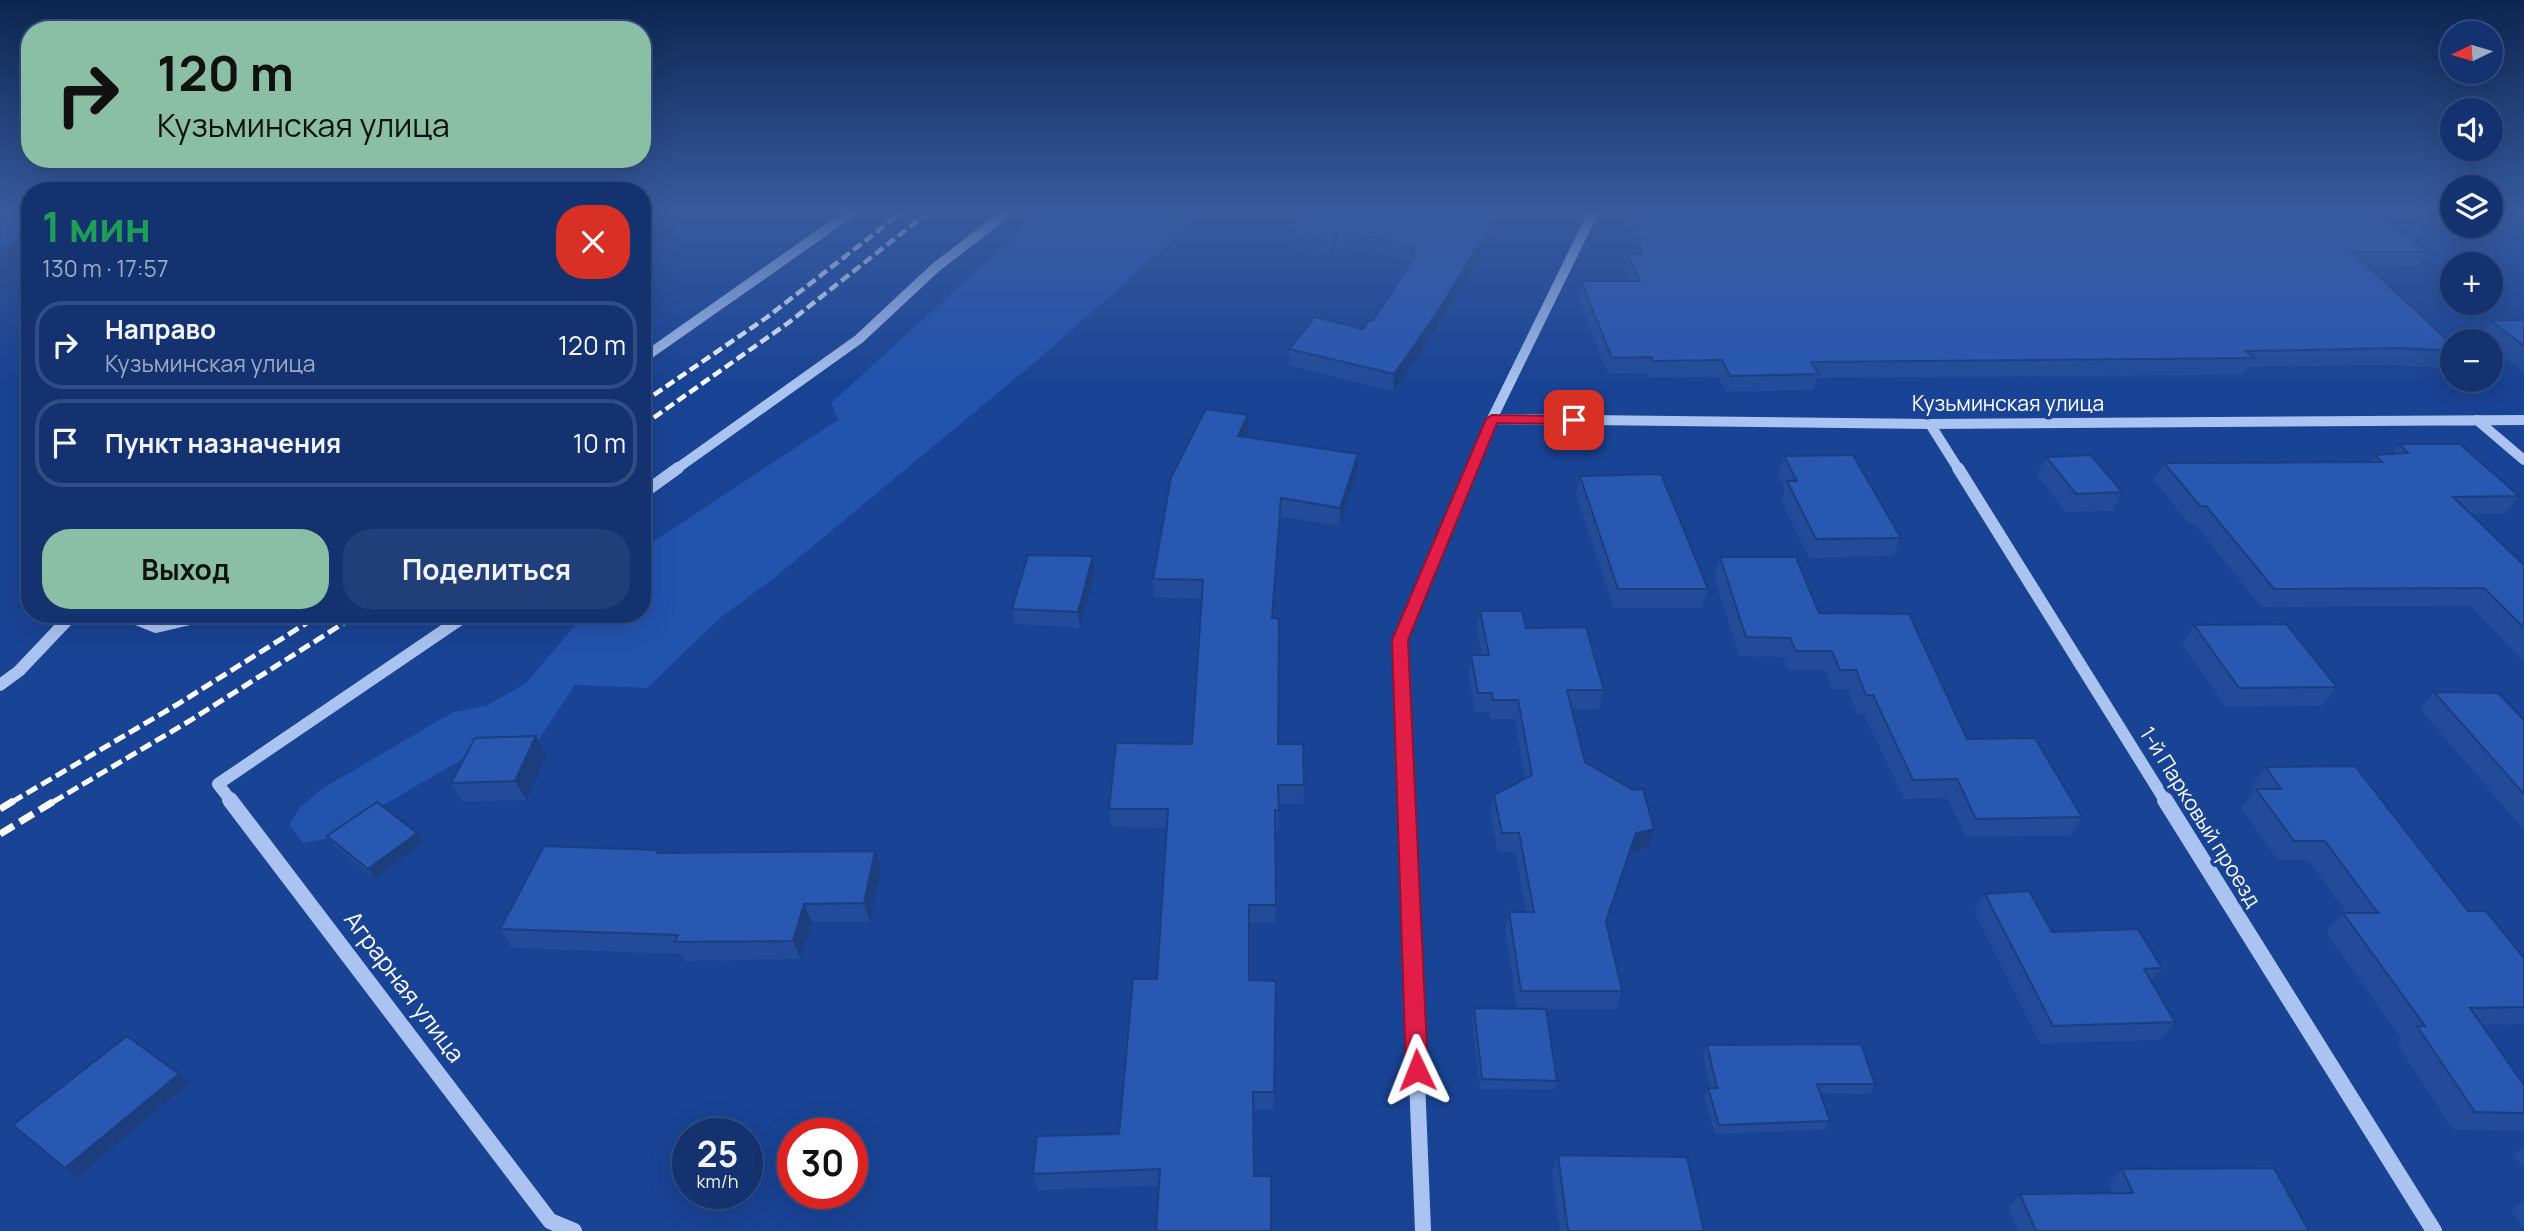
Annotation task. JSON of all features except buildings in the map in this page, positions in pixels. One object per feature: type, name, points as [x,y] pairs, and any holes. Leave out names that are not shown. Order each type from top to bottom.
[{"type":"street","points":[[651,353],[768,270]]},
{"type":"street","points":[[651,488],[859,339],[932,270]]},
{"type":"street","points":[[1423,1231],[1400,640],[1492,419],[1565,270]]},
{"type":"street","name":"Кузьминская улица","points":[[1492,419],[1930,424],[2524,420]]},
{"type":"street","points":[[2477,420],[2524,460]]},
{"type":"street","name":"1-й Парковый проезд","points":[[1930,424],[2434,1231]]},
{"type":"street","points":[[0,685],[19,671],[64,623]]},
{"type":"street","points":[[146,623],[156,627],[173,623]]},
{"type":"street","name":"Аграрная улица","points":[[455,623],[218,784],[547,1226],[574,1231]]},
{"type":"shaded area","points":[[977,270],[1138,270],[1039,359],[773,579],[720,618],[647,688],[575,685],[535,745],[485,746],[325,839],[303,843],[289,825],[299,808],[322,789],[453,712],[486,706],[526,683],[577,623],[651,623],[651,543],[838,420],[831,403]]},
{"type":"railway","points":[[651,397],[766,318],[827,270]]},
{"type":"railway","points":[[651,420],[788,323],[854,270]]},
{"type":"railway","points":[[12,802],[178,704],[307,623]]},
{"type":"railway","points":[[53,802],[191,720],[344,623]]},
{"type":"railway","points":[[0,809],[15,800]]},
{"type":"railway","points":[[0,834],[56,800]]},
{"type":"route","points":[[1417,1070],[1400,640],[1492,419],[1574,420]]}]
